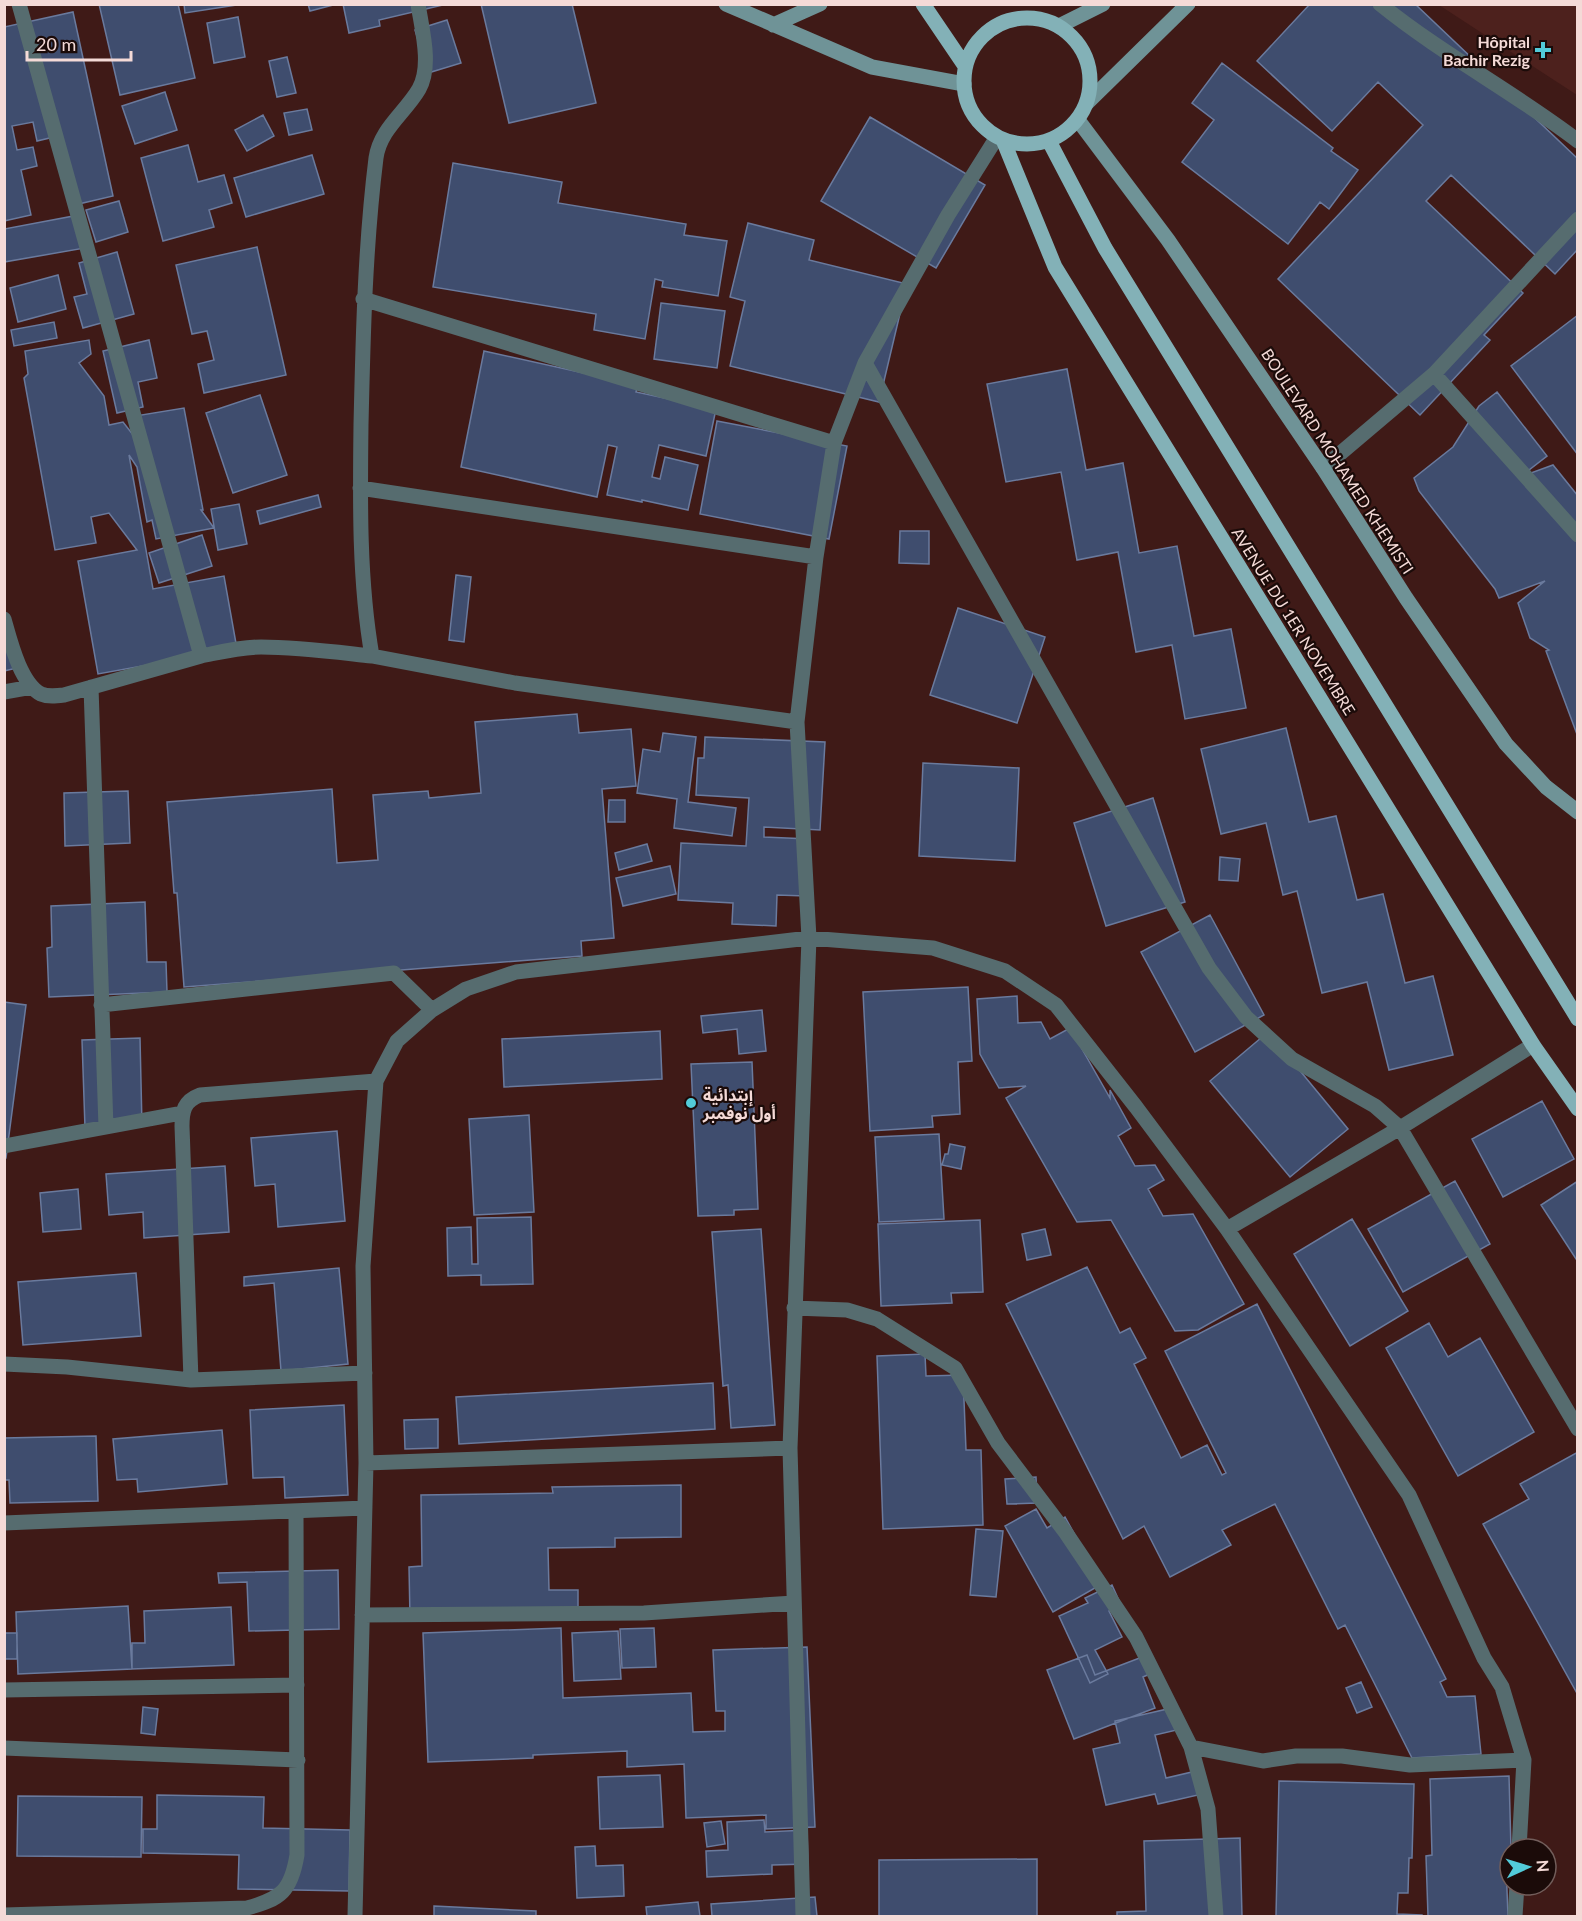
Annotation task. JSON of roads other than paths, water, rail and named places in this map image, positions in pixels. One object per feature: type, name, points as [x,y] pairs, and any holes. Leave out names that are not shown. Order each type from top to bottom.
[{"type":"main road","points":[[726,4],[872,67],[964,84]]},
{"type":"main road","points":[[773,25],[820,4]]},
{"type":"main road","points":[[923,4],[965,66]]},
{"type":"main road","points":[[1014,4],[1025,17]]},
{"type":"main road","points":[[1059,26],[1103,4]]},
{"type":"main road","points":[[1087,103],[1188,4]]},
{"type":"main road","points":[[1025,17],[1043,19],[1059,26],[1073,37],[1084,51],[1091,86],[1087,103],[1078,120],[1065,133],[1033,145],[1000,139],[983,128],[973,115],[966,100],[964,84],[965,66],[973,47],[987,31],[1005,21],[1025,17]]},
{"type":"main road","name":"BOULEVARD MOHAMED KHEMISTI","points":[[1078,120],[1168,240],[1506,744],[1546,787],[1578,812]]},
{"type":"main road","name":"AVENUE DU 1ER NOVEMBRE","points":[[1000,139],[1055,267],[1533,1045],[1578,1109]]},
{"type":"main road","name":"AVENUE DU 1ER NOVEMBRE","points":[[1048,141],[1105,248],[1578,1019]]},
{"type":"street","points":[[19,4],[201,656]]},
{"type":"street","points":[[372,656],[364,594],[360,488],[363,299],[377,155],[387,129],[419,88],[424,72],[418,4]]},
{"type":"street","points":[[1380,4],[1412,30],[1553,122],[1578,141]]},
{"type":"street","points":[[803,1917],[789,1448],[809,938],[797,722],[816,557],[834,443],[865,363],[948,215],[1000,139]]},
{"type":"street","points":[[1323,468],[1434,374],[1578,219]]},
{"type":"street","points":[[363,299],[834,443]]},
{"type":"street","points":[[865,363],[1209,968],[1246,1017],[1292,1059],[1375,1106],[1400,1128],[1578,1430]]},
{"type":"street","points":[[1434,374],[1578,535]]},
{"type":"street","points":[[360,488],[816,557]]},
{"type":"street","points":[[4,619],[22,671],[32,687],[42,694],[52,696],[64,695],[201,656],[234,649],[260,647],[309,649],[372,656],[515,682],[797,722]]},
{"type":"street","points":[[4,692],[32,687]]},
{"type":"street","points":[[91,687],[106,1127]]},
{"type":"street","points":[[355,1917],[366,1464],[363,1266],[375,1081],[397,1041],[432,1010],[466,989],[516,972],[809,938],[933,948],[1005,971],[1056,1005],[1227,1229],[1409,1495],[1484,1658],[1503,1687],[1524,1760],[1520,1837]]},
{"type":"street","points":[[101,1005],[394,972],[432,1010]]},
{"type":"street","points":[[1227,1229],[1400,1128],[1533,1045]]},
{"type":"street","points":[[191,1380],[182,1113],[186,1104],[200,1095],[375,1081]]},
{"type":"street","points":[[5,1142],[182,1113]]},
{"type":"street","points":[[794,1308],[847,1310],[877,1319],[955,1368],[998,1443],[1066,1533],[1136,1637],[1191,1747],[1208,1809],[1216,1917]]},
{"type":"street","points":[[4,1364],[67,1367],[191,1380],[365,1373]]},
{"type":"street","points":[[366,1464],[789,1448]]},
{"type":"street","points":[[4,1523],[365,1508]]},
{"type":"street","points":[[4,1915],[247,1908],[270,1902],[282,1893],[295,1868],[297,1854],[296,1511]]},
{"type":"street","points":[[362,1615],[644,1613],[794,1603]]},
{"type":"street","points":[[4,1690],[297,1685]]},
{"type":"street","points":[[1191,1747],[1263,1761],[1296,1756],[1342,1756],[1410,1765],[1524,1760]]},
{"type":"street","points":[[4,1748],[298,1760]]},
{"type":"street","points":[[1515,1917],[1516,1897]]},
{"type":"place","name":"Hôpital Bachir Rezig","points":[[1543,50]]},
{"type":"place","name":"إبتدائية أول نوفمبر","points":[[691,1103]]}]
